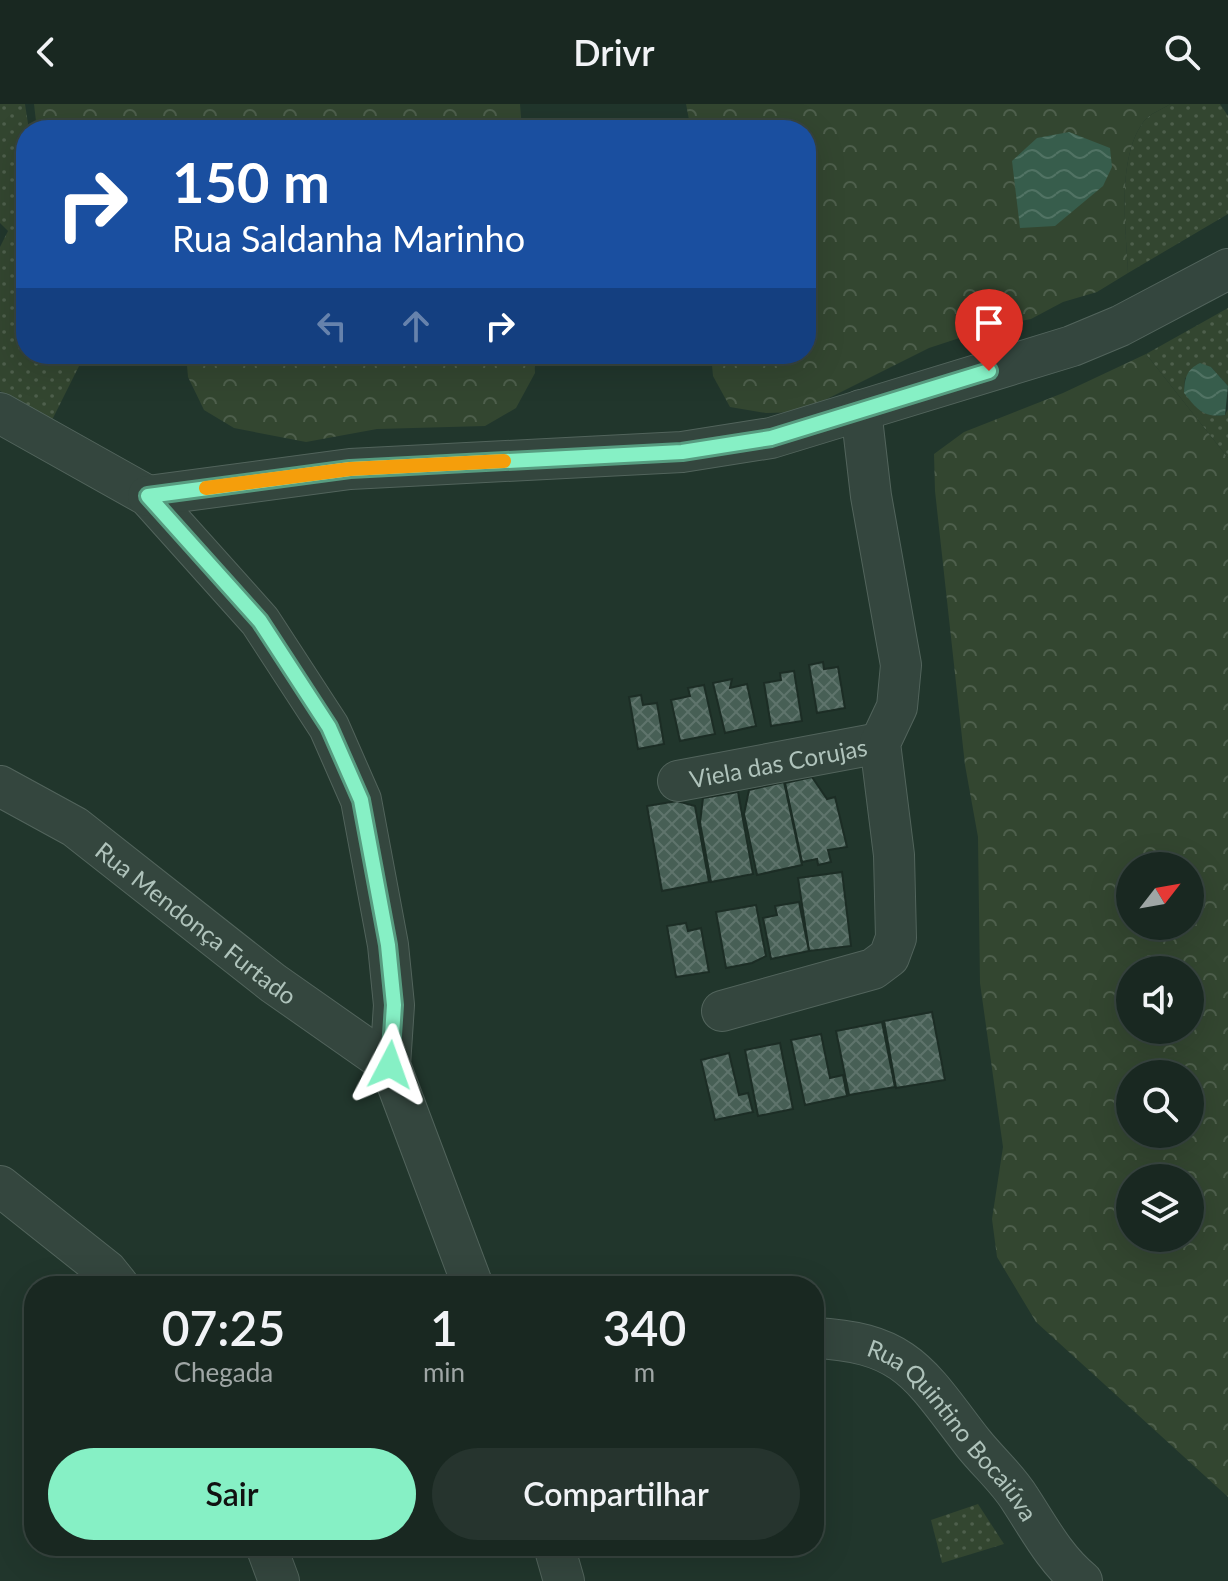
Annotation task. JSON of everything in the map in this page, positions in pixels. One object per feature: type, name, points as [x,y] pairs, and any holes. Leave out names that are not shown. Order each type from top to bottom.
[{"type":"street","points":[[148,496],[350,469],[682,452],[771,438],[1086,341],[1228,269]]},
{"type":"street","points":[[722,1011],[873,969],[889,957],[896,938],[894,855],[880,743],[897,707],[901,665],[871,496],[861,410]]},
{"type":"street","points":[[0,413],[148,496],[260,621],[329,727],[361,800],[388,945],[394,1005],[390,1065],[469,1276]]},
{"type":"street","name":"Viela das Corujas","points":[[678,781],[880,743]]},
{"type":"street","name":"Rua Mendonça Furtado","points":[[0,786],[75,827],[273,983],[390,1065]]},
{"type":"street","points":[[0,1186],[111,1276]]},
{"type":"street","name":"Rua Quintino Bocaiúva","points":[[824,1340],[878,1348],[906,1361],[936,1390],[973,1443],[1017,1494],[1070,1576]]},
{"type":"street","points":[[270,1556],[279,1581]]},
{"type":"street","points":[[557,1556],[564,1581]]},
{"type":"green space","points":[[0,104],[25,104],[27,120],[16,120],[16,364],[80,364],[52,420],[0,391],[0,247],[8,231],[0,223]]},
{"type":"green space","points":[[34,104],[520,104],[521,120],[36,120]]},
{"type":"green space","points":[[686,104],[1170,104],[1144,121],[1129,154],[1125,195],[1128,273],[1097,292],[1063,302],[1031,319],[996,326],[929,348],[801,412],[766,413],[730,407],[713,376],[712,364],[816,364],[816,120],[689,120]]},
{"type":"green space","points":[[1170,104],[1220,104],[1228,116],[1228,214],[1128,273],[1125,195],[1129,154],[1144,121]]},
{"type":"green space","points":[[1228,308],[1228,386],[1211,367],[1185,378],[1184,392],[1197,407],[1211,415],[1225,415],[1228,409],[1228,458],[1146,354]]},
{"type":"green space","points":[[1146,354],[1228,458],[1228,1497],[1036,1322],[997,1257],[992,1219],[1003,1147],[980,983],[978,837],[965,765],[935,491],[934,454],[964,432],[1063,393]]},
{"type":"green space","points":[[187,364],[535,364],[535,373],[516,408],[485,426],[377,429],[306,442],[234,428],[204,410],[188,377]]},
{"type":"green space","points":[[978,1504],[1004,1544],[942,1563],[931,1520]]},
{"type":"water","points":[[1069,132],[1110,148],[1112,167],[1103,186],[1055,226],[1020,228],[1012,161],[1037,138]]},
{"type":"water","points":[[1200,363],[1211,367],[1228,386],[1225,415],[1201,411],[1184,393],[1187,375]]},
{"type":"building","points":[[823,662],[824,669],[838,667],[845,708],[817,713],[809,665]]},
{"type":"building","points":[[794,671],[802,721],[771,726],[764,683],[781,680],[780,673]]},
{"type":"building","points":[[732,679],[730,688],[747,684],[756,726],[725,733],[713,683]]},
{"type":"building","points":[[704,685],[715,734],[680,741],[671,700],[690,696],[688,688]]},
{"type":"building","points":[[641,695],[643,705],[657,703],[664,744],[638,749],[629,697]]},
{"type":"building","points":[[812,777],[827,799],[835,797],[847,847],[828,850],[831,862],[818,865],[817,859],[802,862],[785,783]]},
{"type":"building","points":[[784,782],[802,865],[757,875],[744,814],[749,790]]},
{"type":"building","points":[[738,792],[753,874],[711,882],[700,823],[703,798]]},
{"type":"building","points":[[677,801],[695,806],[709,882],[662,891],[647,806]]},
{"type":"building","points":[[842,872],[851,946],[809,951],[798,878]]},
{"type":"building","points":[[799,902],[809,951],[771,959],[763,918],[777,915],[775,906]]},
{"type":"building","points":[[756,905],[766,956],[752,963],[726,968],[716,912]]},
{"type":"building","points":[[686,923],[688,931],[701,928],[709,972],[676,977],[667,926]]},
{"type":"building","points":[[932,1012],[945,1080],[896,1088],[884,1021]]},
{"type":"building","points":[[882,1022],[895,1087],[849,1095],[836,1031]]},
{"type":"building","points":[[821,1034],[830,1078],[843,1075],[847,1096],[805,1105],[791,1040]]},
{"type":"building","points":[[780,1043],[793,1109],[758,1116],[745,1050]]},
{"type":"building","points":[[729,1053],[739,1095],[748,1093],[753,1112],[715,1120],[701,1060]]},
{"type":"slow traffic","points":[[206,488],[350,469],[504,461]]},
{"type":"route","points":[[390,1065],[394,1005],[388,945],[361,800],[329,727],[260,621],[148,496],[350,469],[682,452],[771,438],[989,371]]}]
